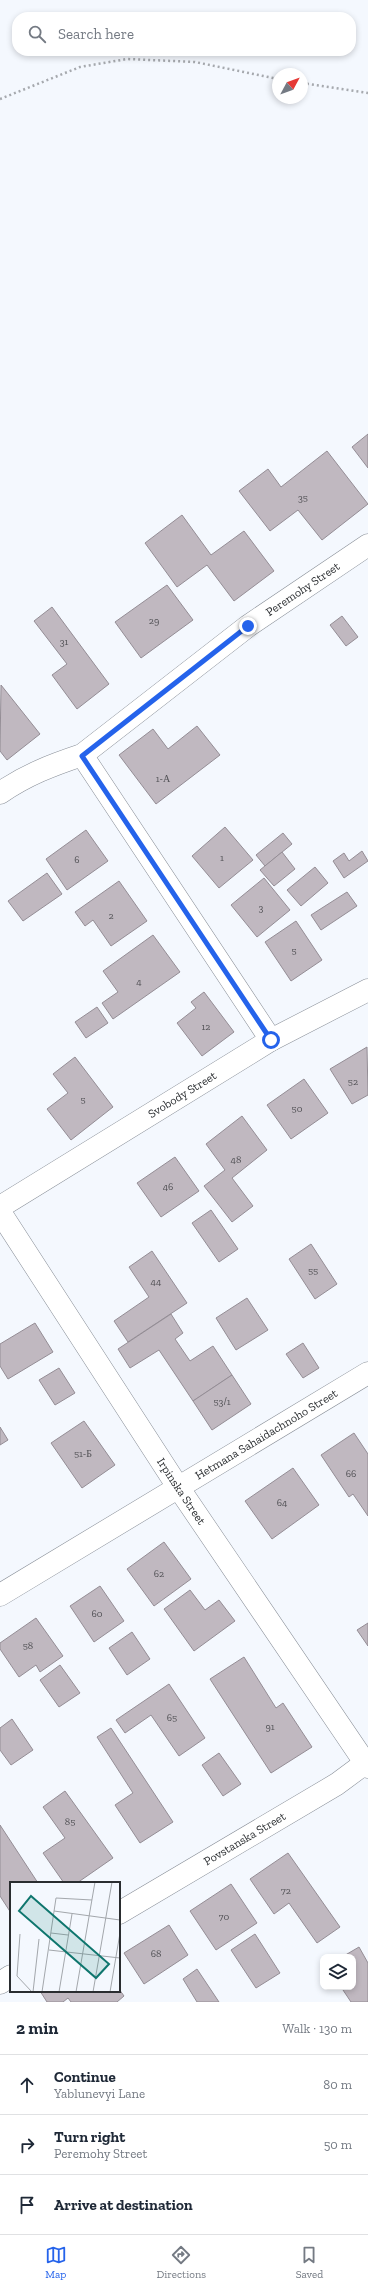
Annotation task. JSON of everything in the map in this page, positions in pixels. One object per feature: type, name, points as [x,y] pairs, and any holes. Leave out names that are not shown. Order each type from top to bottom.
[{"type":"street","name":"Peremohy Street","points":[[0,793],[22,778],[52,765],[82,756],[248,626],[368,545]]},
{"type":"street","points":[[82,756],[271,1040]]},
{"type":"street","name":"Svobody Street","points":[[0,1207],[271,1040],[368,990]]},
{"type":"street","name":"Irpinska Street","points":[[0,1212],[178,1487],[367,1764]]},
{"type":"street","name":"Hetmana Sahaidachnoho Street","points":[[0,1595],[368,1373]]},
{"type":"street","name":"Povstanska Street","points":[[120,1912],[337,1784],[367,1764]]},
{"type":"street","points":[[0,1982],[10,1977]]},
{"type":"path","points":[[0,99],[80,67],[127,59],[195,62],[272,78]]},
{"type":"path","points":[[308,84],[368,93]]},
{"type":"building","points":[[368,434],[368,468],[352,447]]},
{"type":"building","points":[[327,451],[368,504],[322,540],[298,510],[270,531],[239,491],[268,469],[281,487]]},
{"type":"building","points":[[182,515],[211,555],[244,531],[274,571],[234,601],[207,565],[177,587],[145,543]]},
{"type":"building","points":[[167,585],[193,620],[141,658],[115,622]]},
{"type":"building","points":[[52,607],[109,684],[77,709],[52,675],[67,664],[34,621]]},
{"type":"building","points":[[342,616],[358,637],[346,646],[330,625]]},
{"type":"building","points":[[1,685],[40,734],[7,760],[0,751]]},
{"type":"building","points":[[197,726],[220,755],[156,804],[119,755],[153,729],[168,749]]},
{"type":"building","points":[[225,827],[253,860],[219,888],[192,856]]},
{"type":"building","points":[[86,830],[108,861],[67,890],[46,859]]},
{"type":"building","points":[[283,833],[292,844],[265,866],[256,855]]},
{"type":"building","points":[[362,851],[368,861],[344,878],[333,861],[344,853],[349,861]]},
{"type":"building","points":[[282,852],[295,869],[274,886],[260,870]]},
{"type":"building","points":[[315,867],[328,883],[301,906],[287,890]]},
{"type":"building","points":[[47,873],[62,894],[23,921],[8,901]]},
{"type":"building","points":[[264,878],[290,910],[257,937],[231,905]]},
{"type":"building","points":[[119,881],[147,921],[111,946],[93,920],[85,926],[75,912]]},
{"type":"building","points":[[347,892],[357,906],[321,930],[311,915]]},
{"type":"building","points":[[296,921],[322,960],[291,981],[265,942]]},
{"type":"building","points":[[153,935],[180,972],[113,1019],[102,1003],[118,992],[103,971]]},
{"type":"building","points":[[204,992],[234,1032],[202,1056],[177,1023],[196,1008],[191,1002]]},
{"type":"building","points":[[97,1007],[108,1023],[86,1038],[75,1022]]},
{"type":"building","points":[[367,1047],[368,1095],[352,1104],[330,1069]]},
{"type":"building","points":[[75,1057],[113,1107],[71,1140],[47,1109],[68,1093],[53,1074]]},
{"type":"building","points":[[304,1079],[328,1113],[291,1139],[267,1105]]},
{"type":"building","points":[[242,1116],[267,1150],[232,1178],[253,1206],[232,1222],[204,1186],[225,1170],[206,1144]]},
{"type":"building","points":[[175,1157],[199,1191],[161,1217],[137,1183]]},
{"type":"building","points":[[211,1210],[238,1249],[219,1262],[192,1223]]},
{"type":"building","points":[[311,1244],[337,1284],[315,1299],[289,1259]]},
{"type":"building","points":[[152,1251],[187,1303],[128,1342],[114,1321],[149,1297],[129,1267]]},
{"type":"building","points":[[247,1298],[268,1330],[236,1350],[216,1318]]},
{"type":"building","points":[[171,1314],[183,1333],[175,1339],[190,1361],[213,1346],[232,1375],[193,1401],[159,1350],[130,1368],[118,1349]]},
{"type":"building","points":[[35,1323],[53,1352],[8,1379],[0,1366],[0,1344]]},
{"type":"building","points":[[303,1343],[319,1368],[303,1378],[286,1354]]},
{"type":"building","points":[[59,1368],[75,1393],[55,1405],[39,1380]]},
{"type":"building","points":[[232,1375],[251,1404],[212,1430],[193,1401]]},
{"type":"building","points":[[84,1421],[115,1465],[82,1488],[51,1443]]},
{"type":"building","points":[[0,1427],[8,1440],[0,1445]]},
{"type":"building","points":[[354,1433],[368,1454],[368,1516],[353,1494],[349,1497],[321,1455]]},
{"type":"building","points":[[293,1468],[319,1505],[272,1539],[245,1501]]},
{"type":"building","points":[[164,1542],[191,1579],[154,1606],[127,1569]]},
{"type":"building","points":[[100,1586],[124,1621],[94,1642],[70,1606]]},
{"type":"building","points":[[190,1590],[205,1610],[219,1600],[235,1621],[194,1651],[164,1609]]},
{"type":"building","points":[[36,1618],[63,1656],[40,1672],[36,1665],[19,1677],[0,1649],[0,1643]]},
{"type":"building","points":[[368,1623],[368,1646],[357,1630]]},
{"type":"building","points":[[132,1632],[150,1659],[127,1675],[109,1648]]},
{"type":"building","points":[[244,1657],[276,1708],[283,1703],[312,1747],[271,1773],[210,1679]]},
{"type":"building","points":[[60,1665],[80,1693],[59,1707],[40,1680]]},
{"type":"building","points":[[169,1684],[205,1738],[179,1756],[151,1715],[125,1733],[116,1720]]},
{"type":"building","points":[[12,1719],[33,1750],[11,1765],[0,1750],[0,1728]]},
{"type":"building","points":[[111,1728],[173,1822],[140,1843],[115,1805],[133,1793],[97,1737]]},
{"type":"building","points":[[219,1753],[241,1784],[223,1796],[202,1765]]},
{"type":"building","points":[[65,1791],[113,1858],[78,1882],[63,1882],[43,1853],[65,1838],[43,1807]]},
{"type":"building","points":[[0,1825],[37,1882],[10,1882],[10,1911],[0,1896]]},
{"type":"building","points":[[288,1853],[340,1927],[317,1943],[289,1903],[274,1914],[250,1879]]},
{"type":"building","points":[[231,1884],[257,1923],[216,1950],[190,1911]]},
{"type":"building","points":[[169,1925],[188,1955],[144,1984],[124,1953]]},
{"type":"building","points":[[255,1934],[280,1973],[256,1988],[231,1950]]},
{"type":"building","points":[[359,1947],[368,1963],[368,2002],[351,2002],[343,1990],[356,1990],[356,1954],[347,1954]]},
{"type":"building","points":[[197,1969],[219,2002],[197,2002],[183,1979]]},
{"type":"building","points":[[120,1990],[124,1996],[117,2002],[71,2002],[68,1998],[63,2002],[47,2002],[41,1992],[120,1992]]},
{"type":"route","points":[[248,626],[82,756],[271,1040]]}]
